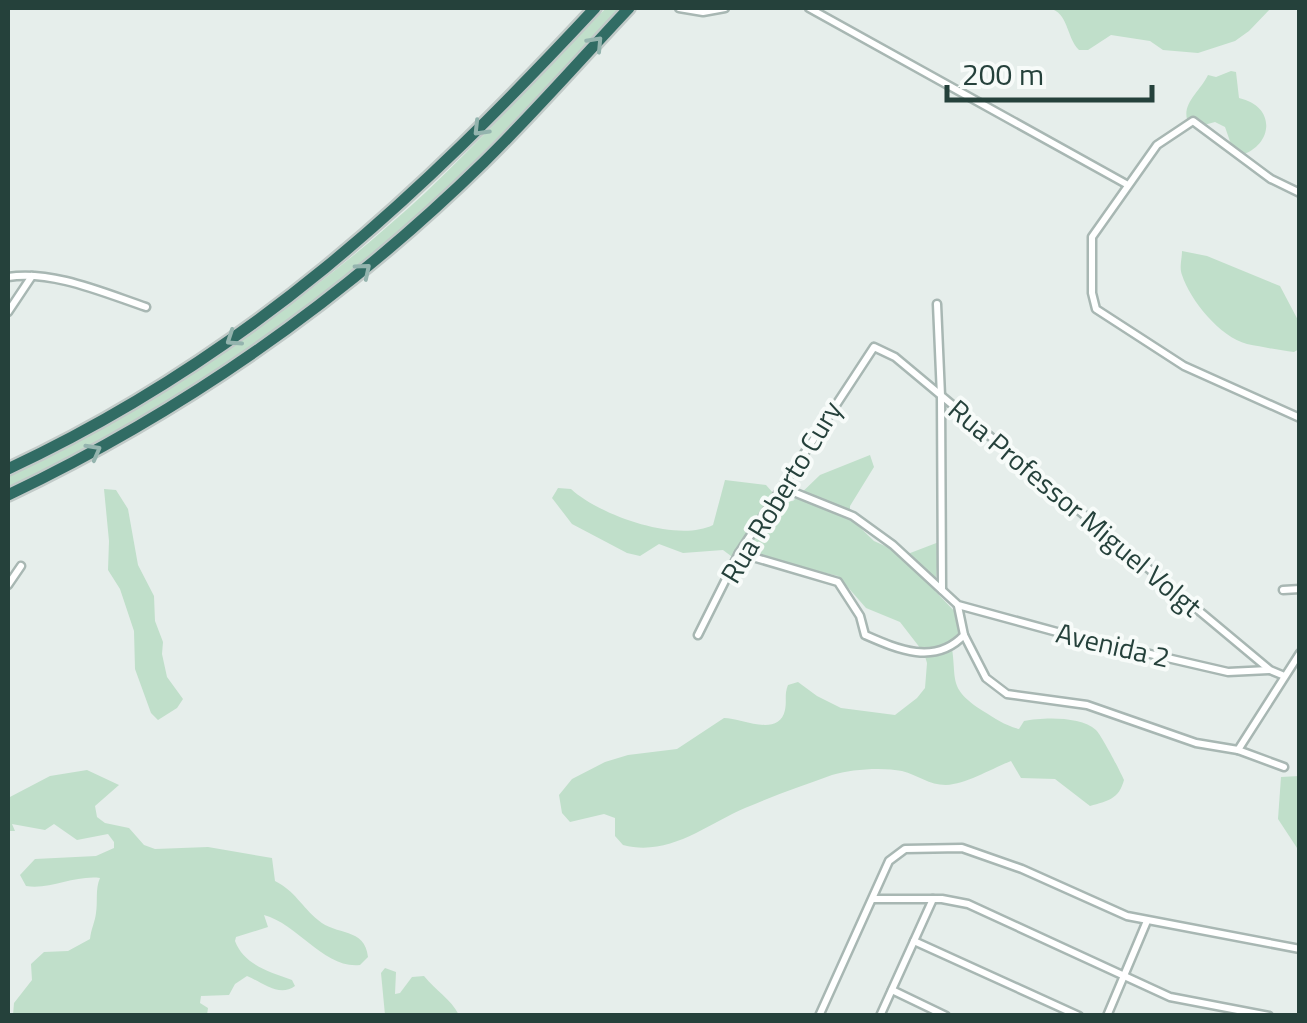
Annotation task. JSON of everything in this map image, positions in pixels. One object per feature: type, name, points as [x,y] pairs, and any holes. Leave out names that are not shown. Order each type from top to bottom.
[{"type":"highway","points":[[8,469],[166,383],[312,282],[471,139],[595,8]]},
{"type":"highway","points":[[8,495],[175,405],[325,301],[386,252],[485,161],[630,8]]},
{"type":"street","points":[[679,8],[703,12],[725,8]]},
{"type":"street","points":[[809,8],[1128,185]]},
{"type":"street","points":[[1300,193],[1271,179],[1193,121],[1156,145],[1092,237],[1092,292],[1096,308],[1184,366],[1300,418]]},
{"type":"street","points":[[8,278],[33,275],[146,307]]},
{"type":"street","points":[[8,312],[33,275]]},
{"type":"street","points":[[937,304],[942,396],[942,590]]},
{"type":"street","name":"Rua Professor Miguel Volgt","points":[[868,352],[874,347],[883,348],[1270,670],[1282,675]]},
{"type":"street","name":"Rua Roberto Cury","points":[[698,635],[739,553],[868,352]]},
{"type":"street","points":[[781,487],[853,516],[942,590],[958,605],[964,635],[986,678],[1007,694],[1087,705],[1196,743],[1238,750],[1284,767]]},
{"type":"street","points":[[739,553],[838,582],[860,616],[865,635],[897,650],[935,651],[954,646],[964,635]]},
{"type":"street","points":[[8,586],[22,566]]},
{"type":"street","points":[[1284,590],[1300,588]]},
{"type":"street","name":"Avenida 2","points":[[958,605],[1228,672],[1270,670]]},
{"type":"street","points":[[1238,750],[1300,652]]},
{"type":"street","points":[[819,1016],[889,861],[905,849],[962,848],[1022,869],[1127,916],[1300,948]]},
{"type":"street","points":[[873,899],[933,899],[976,907],[1170,997],[1269,1016]]},
{"type":"street","points":[[880,1016],[933,899]]},
{"type":"street","points":[[1107,1016],[1147,920]]},
{"type":"street","points":[[914,941],[1079,1016]]},
{"type":"street","points":[[892,990],[946,1016]]},
{"type":"green space","points":[[606,8],[620,8],[444,190],[371,256],[223,367],[118,431],[8,488],[8,476],[174,384],[329,275],[426,192]]},
{"type":"green space","points":[[1049,8],[1271,8],[1235,41],[1198,53],[1163,50],[1150,41],[1111,35],[1088,50],[1079,50],[1064,20]]},
{"type":"green space","points":[[1236,72],[1239,98],[1260,109],[1266,126],[1259,144],[1241,155],[1233,150],[1225,127],[1215,122],[1189,124],[1187,117],[1189,105],[1208,75],[1216,77]]},
{"type":"green space","points":[[1182,251],[1207,256],[1280,286],[1299,322],[1299,349],[1294,352],[1247,344],[1217,326],[1186,285],[1181,269]]},
{"type":"green space","points":[[870,455],[874,467],[850,506],[850,518],[874,541],[905,555],[939,542],[935,591],[962,619],[966,631],[951,642],[958,689],[971,703],[1019,729],[1024,721],[1041,719],[1089,725],[1102,739],[1124,780],[1116,795],[1090,806],[1055,779],[1021,778],[1011,761],[946,785],[894,770],[840,773],[766,799],[687,837],[656,847],[623,845],[615,836],[615,818],[604,814],[570,822],[562,813],[559,795],[572,779],[605,762],[677,749],[724,718],[775,723],[785,710],[788,685],[798,682],[841,708],[895,715],[925,688],[927,663],[900,622],[866,608],[838,576],[731,556],[723,550],[683,553],[659,544],[640,556],[627,553],[572,524],[552,498],[558,488],[571,489],[600,508],[639,524],[698,530],[713,525],[725,480],[766,485],[781,502],[793,501],[820,475]]},
{"type":"green space","points":[[104,489],[116,490],[128,509],[138,565],[154,596],[167,677],[183,699],[177,708],[158,720],[151,713],[135,669],[134,631],[120,589],[108,570]]},
{"type":"green space","points":[[87,770],[119,785],[95,806],[97,817],[105,823],[129,828],[144,845],[155,849],[208,847],[272,858],[275,881],[325,925],[356,936],[366,947],[368,957],[360,965],[335,960],[264,915],[268,927],[236,937],[235,941],[251,962],[292,980],[295,986],[289,989],[277,990],[247,976],[235,984],[229,995],[201,996],[200,1003],[208,1008],[207,1015],[13,1015],[14,1003],[32,980],[31,964],[44,952],[68,951],[90,939],[100,878],[35,887],[26,886],[20,875],[35,859],[96,856],[114,848],[114,842],[108,834],[77,840],[54,824],[45,830],[12,824],[15,831],[8,831],[8,798],[50,776]]},
{"type":"green space","points":[[1300,776],[1299,851],[1278,819],[1281,777]]},
{"type":"green space","points":[[385,968],[396,972],[395,994],[412,977],[424,976],[459,1015],[385,1015],[381,973]]}]
